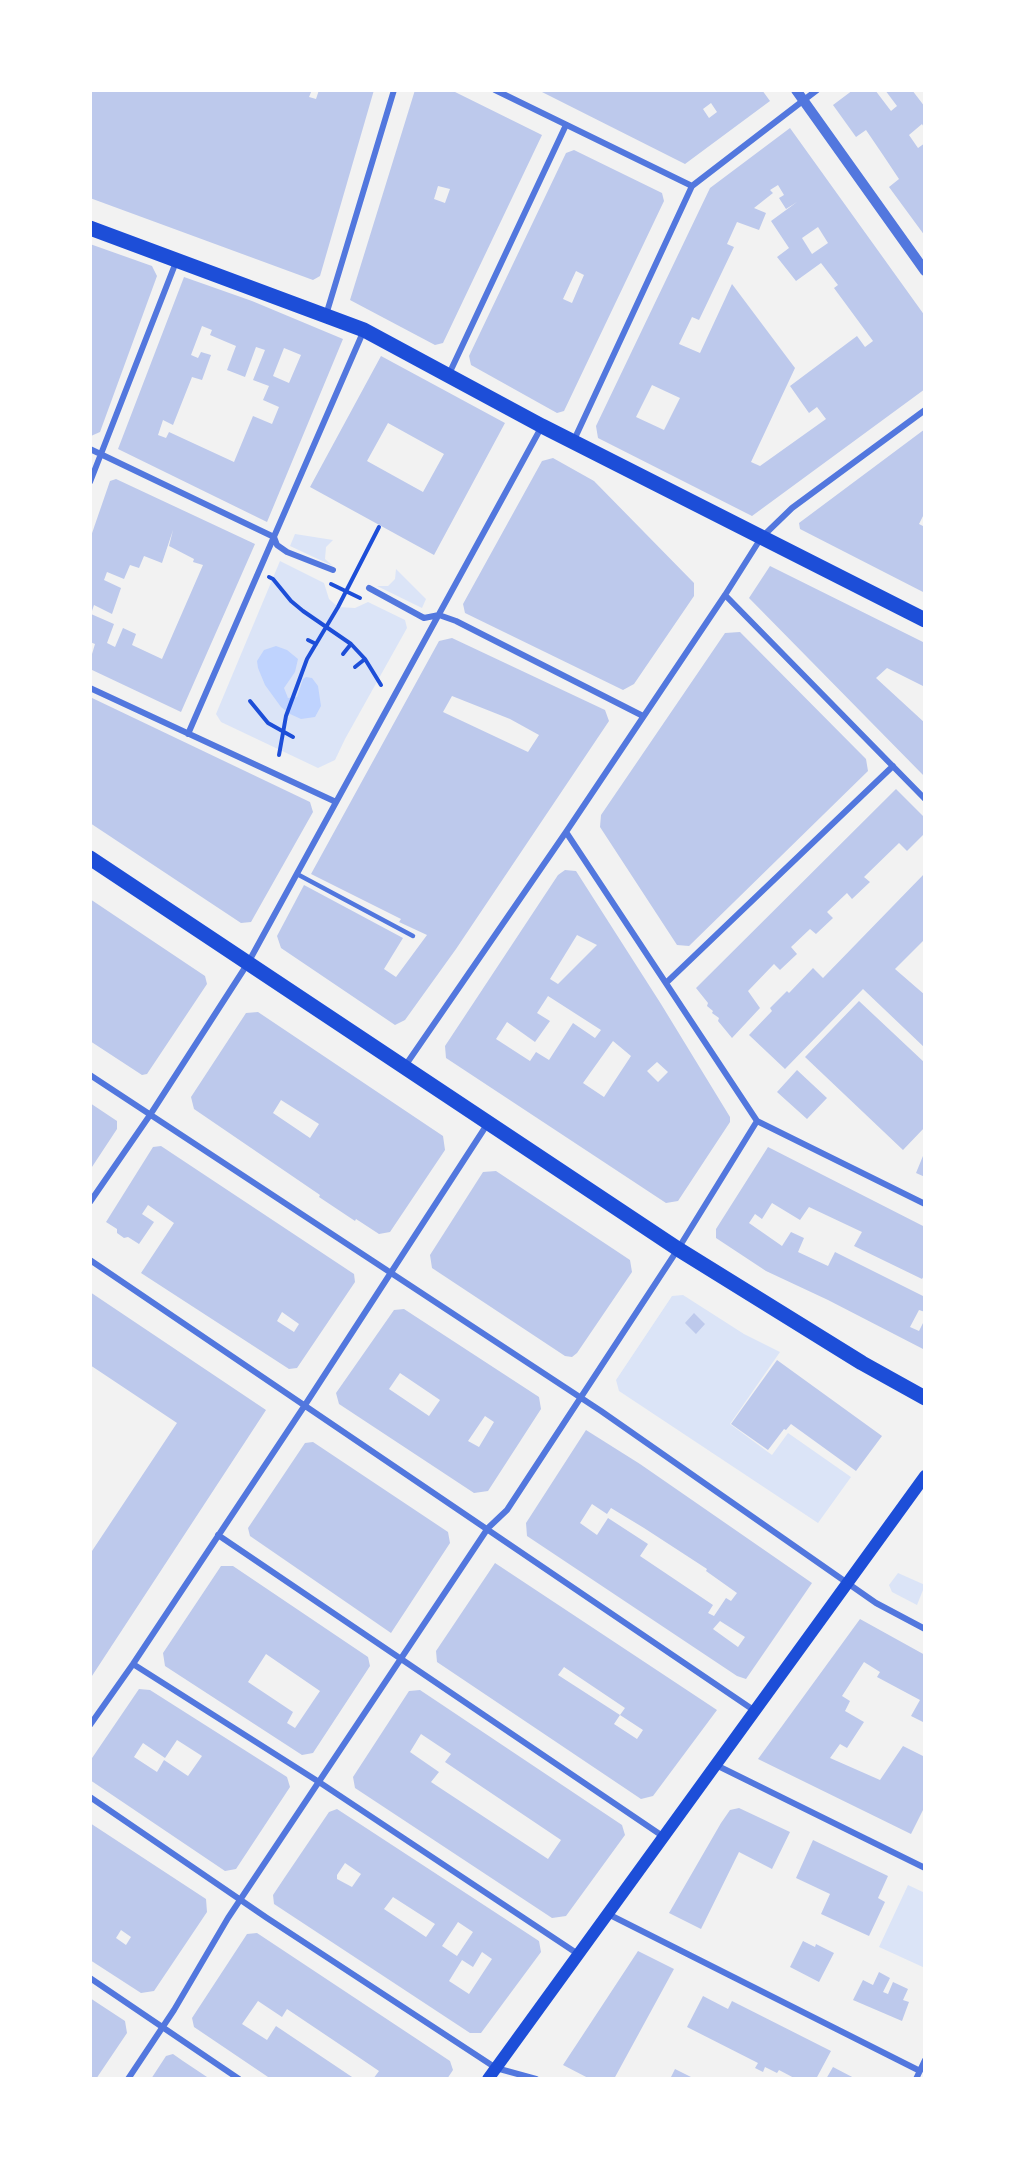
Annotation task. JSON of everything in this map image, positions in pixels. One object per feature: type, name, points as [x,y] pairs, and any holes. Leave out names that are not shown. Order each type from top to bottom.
[{"type":"main road","points":[[90,228],[364,330],[542,426],[925,620]]},
{"type":"main road","points":[[90,858],[678,1249],[853,1358],[925,1398]]},
{"type":"main road","points":[[488,2079],[925,1476]]},
{"type":"street","points":[[326,315],[394,90]]},
{"type":"street","points":[[495,90],[692,186]]},
{"type":"street","points":[[796,90],[925,271]]},
{"type":"street","points":[[573,442],[692,186],[816,90]]},
{"type":"street","points":[[448,375],[566,125]]},
{"type":"street","points":[[90,482],[177,260]]},
{"type":"street","points":[[189,734],[364,330]]},
{"type":"street","points":[[404,1067],[566,832],[725,596],[761,538],[792,508],[925,410]]},
{"type":"street","points":[[90,1202],[150,1115],[248,963],[542,426]]},
{"type":"street","points":[[90,449],[274,537],[277,545],[287,552],[333,570]]},
{"type":"street","points":[[369,588],[424,618],[439,615],[643,716]]},
{"type":"street","points":[[725,596],[925,799]]},
{"type":"street","points":[[90,688],[336,802]]},
{"type":"street","points":[[666,983],[893,766]]},
{"type":"street","points":[[566,832],[758,1121],[925,1204]]},
{"type":"street","points":[[90,1075],[579,1398],[876,1603],[925,1629]]},
{"type":"street","points":[[128,2079],[241,1899],[488,1528],[507,1510],[678,1249],[758,1121]]},
{"type":"street","points":[[90,1725],[305,1406],[488,1123]]},
{"type":"street","points":[[90,1260],[488,1528],[755,1712]]},
{"type":"street","points":[[218,1535],[664,1837]]},
{"type":"street","points":[[133,1664],[319,1782],[579,1954]]},
{"type":"street","points":[[716,1765],[925,1868]]},
{"type":"street","points":[[90,1797],[496,2068],[536,2079]]},
{"type":"street","points":[[608,1914],[920,2071]]},
{"type":"street","points":[[90,1977],[239,2079]]},
{"type":"street","points":[[916,2079],[925,2060]]},
{"type":"lane","points":[[297,874],[413,936]]},
{"type":"path","points":[[279,755],[286,716],[307,659],[346,592],[379,527]]},
{"type":"path","points":[[269,576],[297,606],[351,644],[365,659],[381,685]]},
{"type":"path","points":[[326,582],[366,600]]},
{"type":"path","points":[[308,640],[316,644]]},
{"type":"path","points":[[344,654],[351,644]]},
{"type":"path","points":[[355,667],[365,659]]},
{"type":"path","points":[[250,701],[264,718],[293,738]]},
{"type":"shaded area","points":[[295,534],[333,540],[326,547],[325,559],[333,566],[290,546]]},
{"type":"shaded area","points":[[280,561],[324,583],[329,599],[338,607],[355,608],[368,602],[405,620],[407,628],[335,760],[318,768],[221,722],[216,714]]},
{"type":"shaded area","points":[[396,569],[426,599],[422,608],[377,586],[388,586],[395,579]]},
{"type":"shaded area","points":[[683,1295],[744,1334],[780,1352],[730,1424],[772,1455],[788,1433],[851,1477],[818,1523],[619,1391],[616,1380],[672,1296]]},
{"type":"shaded area","points":[[898,1573],[925,1585],[917,1605],[892,1592],[889,1585]]},
{"type":"shaded area","points":[[908,1885],[925,1893],[925,1968],[879,1947]]},
{"type":"water","points":[[276,646],[287,650],[298,659],[295,672],[284,688],[288,698],[297,697],[303,679],[306,677],[312,678],[318,686],[321,706],[315,717],[301,719],[290,714],[281,707],[265,685],[257,661],[264,650]]},
{"type":"building","points":[[90,90],[312,90],[309,97],[316,99],[319,90],[374,90],[320,276],[313,280],[90,198]]},
{"type":"building","points":[[415,90],[451,90],[542,135],[443,343],[435,345],[350,300]],"holes":[[[438,186],[450,189],[445,203],[434,199]]]},
{"type":"building","points":[[538,90],[762,90],[770,101],[685,164]],"holes":[[[711,103],[717,112],[709,118],[703,109]]]},
{"type":"building","points":[[853,90],[875,90],[891,111],[897,106],[885,90],[912,90],[925,107],[925,129],[922,124],[909,135],[918,148],[925,143],[925,236],[889,187],[899,179],[866,130],[856,137],[833,105]]},
{"type":"building","points":[[790,128],[925,316],[925,389],[752,516],[598,438],[596,426],[710,188]],"holes":[[[778,185],[784,195],[779,198],[786,209],[797,202],[771,221],[789,248],[777,257],[796,281],[821,263],[838,285],[834,288],[873,341],[865,347],[857,336],[790,386],[809,413],[817,407],[826,419],[760,466],[751,462],[795,368],[732,284],[700,353],[679,344],[692,317],[699,320],[734,247],[727,244],[737,222],[759,230],[766,213],[754,208],[773,193],[770,190]],[[818,227],[828,243],[812,254],[802,238]],[[652,385],[680,398],[664,430],[636,417]]]},
{"type":"building","points":[[574,150],[662,193],[664,201],[564,411],[557,413],[471,365],[469,356],[566,153]],"holes":[[[576,271],[584,275],[572,303],[563,299]]]},
{"type":"building","points":[[90,244],[152,266],[157,276],[100,432],[91,436]]},
{"type":"building","points":[[184,277],[252,301],[343,339],[267,522],[118,449]],"holes":[[[202,326],[212,330],[210,335],[236,346],[227,370],[245,377],[256,347],[265,350],[253,380],[269,386],[263,400],[279,407],[272,424],[253,416],[234,462],[169,432],[166,438],[158,435],[163,420],[173,425],[192,377],[202,380],[211,355],[201,352],[198,358],[191,355]],[[284,348],[301,355],[289,383],[273,376]]]},
{"type":"building","points":[[381,356],[505,423],[434,555],[310,487]],"holes":[[[388,423],[444,454],[423,492],[367,461]]]},
{"type":"building","points":[[925,429],[925,512],[919,524],[925,527],[925,593],[800,529],[799,523]]},
{"type":"building","points":[[553,458],[594,481],[694,583],[694,596],[634,684],[623,690],[465,613],[463,604],[542,461]]},
{"type":"building","points":[[116,479],[255,544],[181,712],[90,669],[90,653],[92,654],[95,644],[90,642],[90,539],[110,481]],"holes":[[[173,530],[169,546],[194,559],[193,562],[203,565],[162,659],[132,645],[136,634],[123,628],[115,647],[107,643],[114,624],[91,614],[94,605],[112,614],[121,588],[104,580],[107,572],[124,579],[130,565],[139,568],[144,556],[162,563]]]},
{"type":"building","points":[[770,566],[925,643],[925,687],[887,668],[876,678],[925,723],[925,777],[749,598]]},
{"type":"building","points":[[740,632],[866,759],[868,771],[689,946],[677,945],[600,827],[601,815],[725,633]]},
{"type":"building","points":[[452,638],[605,710],[609,721],[456,949],[405,1020],[395,1025],[281,948],[277,936],[304,885],[403,938],[384,969],[396,977],[427,935],[399,922],[401,919],[311,874],[439,641]],"holes":[[[452,696],[510,719],[539,735],[528,752],[443,712]]]},
{"type":"building","points":[[90,697],[310,802],[313,812],[251,922],[241,923],[90,823]]},
{"type":"building","points":[[896,789],[925,818],[925,833],[907,851],[899,843],[864,877],[870,882],[852,899],[847,893],[827,912],[833,918],[816,934],[810,929],[791,947],[797,954],[780,970],[774,964],[748,991],[760,1008],[732,1038],[696,988]]},
{"type":"building","points":[[565,870],[576,871],[730,1117],[730,1122],[678,1201],[666,1203],[446,1058],[445,1046],[558,875]],"holes":[[[577,935],[597,945],[558,984],[550,979]],[[548,996],[601,1030],[595,1038],[573,1023],[549,1060],[536,1052],[530,1061],[496,1039],[507,1022],[535,1042],[550,1021],[537,1013]],[[613,1041],[631,1056],[604,1097],[583,1083]],[[657,1062],[668,1072],[658,1082],[647,1071]]]},
{"type":"building","points":[[925,873],[925,939],[895,969],[925,995],[925,1048],[863,989],[785,1069],[749,1035],[772,1011],[770,1008],[787,991],[789,993],[813,968],[823,978]]},
{"type":"building","points":[[90,899],[205,976],[207,984],[147,1074],[142,1075],[90,1041]]},
{"type":"building","points":[[859,1001],[925,1063],[925,1127],[903,1150],[805,1057]]},
{"type":"building","points":[[258,1012],[443,1136],[445,1150],[390,1232],[379,1234],[356,1219],[355,1221],[194,1109],[191,1097],[246,1013]],"holes":[[[281,1100],[319,1124],[310,1138],[273,1113]]]},
{"type":"building","points":[[797,1070],[827,1098],[807,1119],[777,1092]]},
{"type":"building","points":[[90,1103],[117,1121],[117,1129],[90,1170]]},
{"type":"building","points":[[161,1146],[354,1274],[355,1282],[297,1368],[289,1369],[141,1273],[174,1223],[148,1205],[142,1214],[154,1222],[139,1244],[128,1237],[124,1238],[117,1233],[117,1229],[106,1222],[153,1147]],"holes":[[[282,1312],[299,1324],[294,1332],[277,1321]]]},
{"type":"building","points":[[768,1147],[925,1227],[925,1274],[922,1279],[854,1246],[862,1232],[809,1207],[800,1220],[772,1203],[762,1219],[755,1214],[749,1223],[782,1246],[791,1232],[804,1238],[798,1252],[828,1266],[835,1252],[925,1297],[925,1312],[919,1310],[910,1327],[919,1331],[925,1319],[925,1350],[766,1271],[716,1238],[716,1229]]},
{"type":"building","points":[[925,1151],[925,1177],[916,1173]]},
{"type":"building","points":[[496,1171],[630,1260],[632,1272],[572,1357],[565,1356],[432,1268],[430,1255],[483,1172]]},
{"type":"building","points":[[90,1292],[266,1410],[90,1679],[90,1554],[177,1423],[90,1365]]},
{"type":"building","points":[[404,1309],[539,1397],[541,1409],[488,1491],[474,1493],[339,1404],[336,1393],[394,1310]],"holes":[[[400,1373],[440,1400],[429,1416],[389,1389]],[[485,1416],[494,1422],[479,1447],[468,1441]]]},
{"type":"building","points":[[694,1313],[705,1324],[696,1334],[685,1323]]},
{"type":"building","points":[[777,1360],[882,1436],[856,1471],[791,1424],[786,1430],[784,1429],[768,1450],[731,1424]]},
{"type":"building","points":[[586,1430],[640,1464],[812,1583],[746,1679],[737,1676],[527,1536],[526,1523]],"holes":[[[592,1504],[607,1514],[611,1508],[644,1528],[707,1569],[706,1571],[737,1593],[731,1601],[726,1598],[714,1616],[708,1613],[713,1605],[640,1556],[648,1544],[608,1518],[597,1535],[580,1523]],[[720,1621],[745,1637],[738,1647],[713,1629]]]},
{"type":"building","points":[[313,1442],[448,1532],[450,1543],[391,1633],[250,1536],[248,1528],[305,1443]]},
{"type":"building","points":[[495,1563],[717,1710],[653,1796],[641,1799],[437,1662],[436,1651]],"holes":[[[564,1667],[625,1708],[620,1715],[558,1675]],[[620,1715],[643,1730],[637,1739],[614,1724]]]},
{"type":"building","points":[[221,1566],[233,1566],[368,1657],[370,1666],[313,1753],[302,1755],[165,1666],[163,1653]],"holes":[[[266,1654],[320,1691],[295,1728],[287,1723],[293,1712],[248,1682]]]},
{"type":"building","points":[[860,1619],[925,1655],[925,1723],[911,1716],[920,1700],[877,1677],[880,1672],[864,1662],[842,1696],[850,1701],[845,1711],[864,1722],[847,1748],[840,1744],[830,1758],[880,1780],[903,1746],[925,1757],[925,1806],[911,1834],[758,1759]]},
{"type":"building","points":[[139,1689],[150,1690],[287,1777],[290,1787],[236,1869],[225,1871],[90,1780],[90,1761]],"holes":[[[177,1740],[202,1756],[188,1776],[164,1760],[157,1772],[134,1757],[143,1743],[165,1758]]]},
{"type":"building","points":[[420,1690],[622,1825],[625,1835],[566,1916],[552,1918],[355,1788],[353,1777],[409,1691]],"holes":[[[421,1734],[451,1754],[445,1762],[561,1840],[548,1859],[431,1782],[439,1772],[410,1752]]]},
{"type":"building","points":[[739,1808],[790,1832],[772,1869],[739,1852],[701,1929],[669,1913],[721,1823],[730,1810]]},
{"type":"building","points":[[337,1809],[539,1941],[541,1952],[481,2033],[470,2033],[274,1904],[273,1895],[329,1812]],"holes":[[[345,1863],[361,1874],[352,1887],[337,1879]],[[393,1897],[435,1924],[426,1937],[384,1909]],[[458,1922],[473,1932],[457,1956],[442,1946]],[[482,1952],[492,1959],[469,1994],[449,1981],[462,1960],[473,1967]]]},
{"type":"building","points":[[90,1823],[206,1899],[207,1912],[154,1991],[141,1993],[90,1960]],"holes":[[[121,1930],[131,1937],[126,1945],[116,1938]]]},
{"type":"building","points":[[813,1840],[888,1876],[878,1898],[885,1902],[869,1936],[821,1914],[830,1894],[796,1878]]},
{"type":"building","points":[[257,1933],[450,2061],[453,2070],[447,2079],[373,2079],[379,2071],[287,2009],[282,2017],[258,2001],[242,2024],[267,2040],[276,2026],[355,2079],[271,2079],[194,2027],[192,2018],[247,1934]]},
{"type":"building","points":[[803,1941],[815,1947],[816,1944],[834,1953],[819,1982],[790,1967]]},
{"type":"building","points":[[638,1951],[674,1969],[614,2079],[590,2079],[563,2065]]},
{"type":"building","points":[[879,1972],[890,1978],[883,1992],[888,1994],[893,1982],[908,1989],[903,2000],[909,2002],[902,2021],[853,2000],[863,1980],[873,1985]]},
{"type":"building","points":[[703,1996],[728,2009],[732,2001],[831,2051],[816,2079],[796,2079],[779,2070],[777,2073],[765,2067],[763,2072],[755,2068],[758,2063],[687,2027]]},
{"type":"building","points":[[90,1998],[125,2021],[127,2033],[96,2079],[90,2079]]},
{"type":"building","points":[[173,2054],[210,2079],[151,2079],[166,2056]]},
{"type":"building","points":[[833,2067],[856,2079],[826,2079]]},
{"type":"building","points":[[675,2069],[695,2079],[670,2079]]}]
